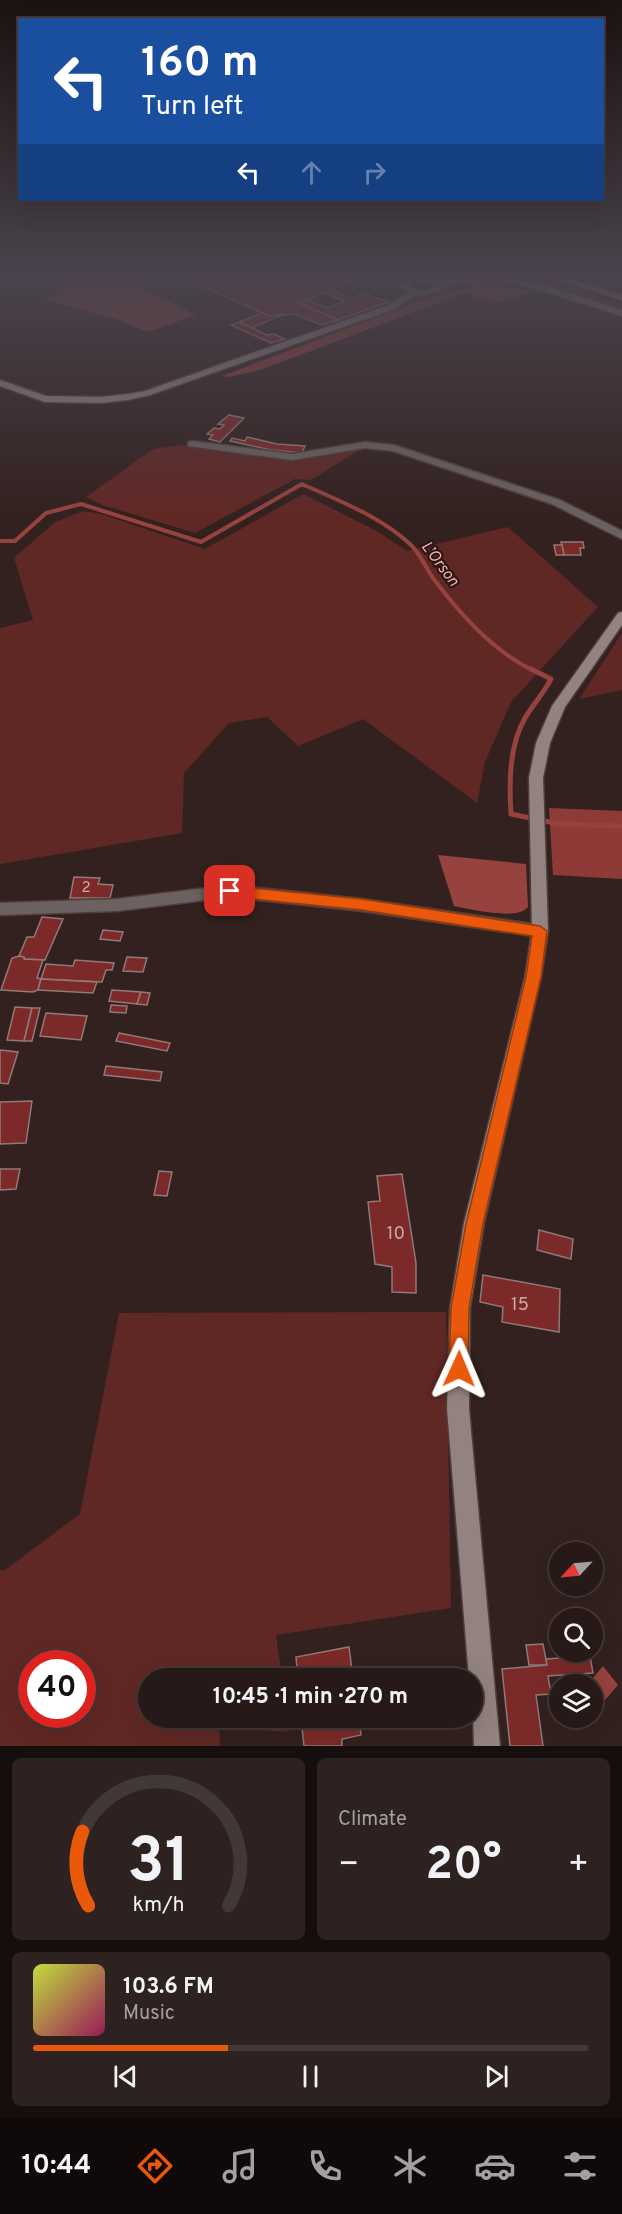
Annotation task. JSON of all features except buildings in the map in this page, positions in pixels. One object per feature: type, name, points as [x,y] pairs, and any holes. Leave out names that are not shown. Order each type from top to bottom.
[{"type":"street","points":[[0,383],[45,399],[101,400],[147,393],[253,355]]},
{"type":"street","points":[[192,444],[292,457],[365,446],[394,448],[556,502],[601,523],[622,536]]},
{"type":"street","points":[[487,1746],[458,1409],[460,1308],[474,1224],[533,977],[540,931],[536,778],[543,743],[559,706],[622,616]]},
{"type":"street","points":[[0,909],[117,905],[230,891],[362,905],[540,931]]},
{"type":"shaded area","points":[[276,355],[299,355],[263,369],[229,377],[222,376]]},
{"type":"shaded area","points":[[180,445],[300,459],[364,447],[311,480],[295,479],[195,533],[102,505],[86,497],[153,449]]},
{"type":"shaded area","points":[[303,494],[377,531],[407,551],[508,527],[598,607],[511,702],[485,762],[477,803],[363,719],[298,746],[267,717],[229,723],[184,773],[182,833],[0,864],[0,628],[33,620],[14,558],[55,522],[83,511],[101,514],[205,549]]},
{"type":"shaded area","points":[[622,633],[622,690],[579,699]]},
{"type":"shaded area","points":[[549,808],[622,811],[622,879],[553,875]]},
{"type":"shaded area","points":[[438,855],[526,864],[528,907],[522,911],[504,914],[454,906]]},
{"type":"shaded area","points":[[446,1312],[451,1608],[276,1635],[281,1668],[138,1668],[138,1728],[219,1728],[220,1746],[0,1746],[0,1570],[5,1570],[80,1514],[119,1313]]},
{"type":"shaded area","points":[[603,1666],[618,1685],[603,1702],[603,1674],[596,1674]]},
{"type":"shaded area","points":[[233,1728],[288,1728],[289,1732]]},
{"type":"waterway","name":"L’Orson","points":[[0,541],[15,541],[46,513],[81,504],[201,542],[302,484],[359,510],[398,534],[414,548],[433,578],[466,618],[505,653],[534,671]]},
{"type":"waterway","name":"L’Orson","points":[[531,669],[551,679],[525,718],[516,740],[510,777],[511,814],[559,824],[622,826]]},
{"type":"route","points":[[230,891],[362,905],[540,931],[533,977],[474,1224],[460,1308],[459,1369]]}]
